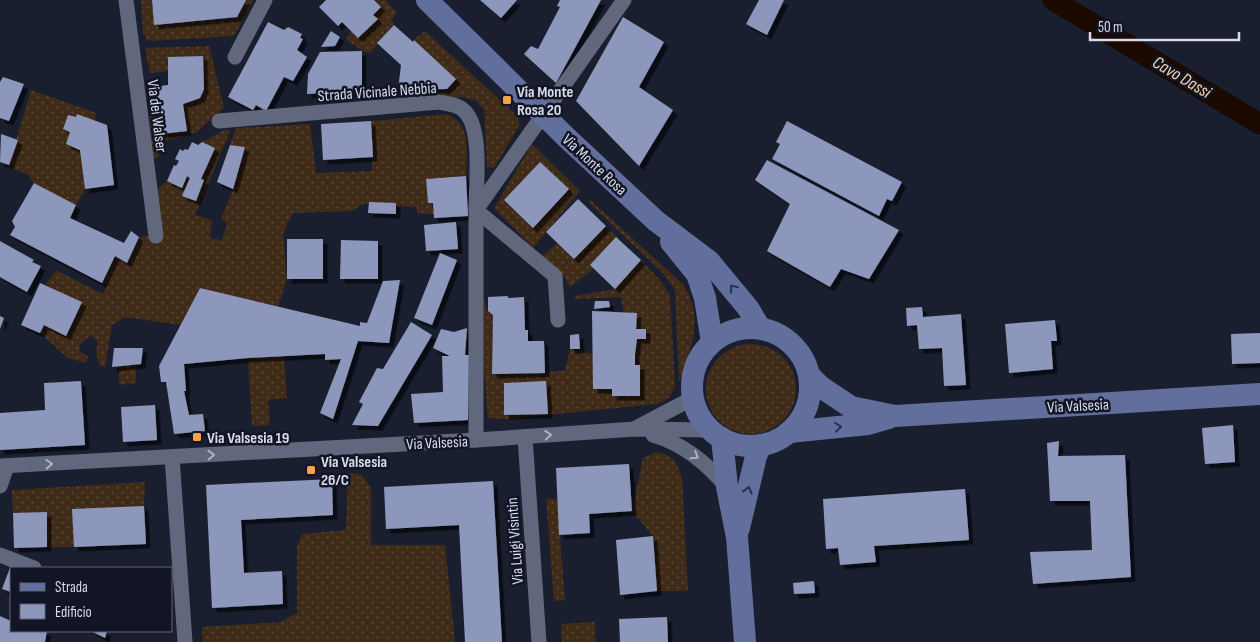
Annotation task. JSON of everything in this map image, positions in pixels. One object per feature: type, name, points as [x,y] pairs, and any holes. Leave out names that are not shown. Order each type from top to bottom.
[{"type":"main road","name":"Via Monte Rosa","points":[[427,0],[544,115],[656,221],[709,262],[726,279],[748,308],[760,328]]},
{"type":"main road","name":"Via Monte Rosa","points":[[656,221],[697,274],[705,298],[712,342]]},
{"type":"main road","points":[[743,328],[760,328],[771,330],[792,343],[800,353],[810,376],[808,404],[803,415],[789,432],[781,438],[762,445],[741,445],[717,434],[697,410],[692,387],[699,359],[712,342],[726,333],[743,328]]},
{"type":"main road","name":"Via Valsesia","points":[[810,376],[821,387],[851,407],[895,416]]},
{"type":"main road","name":"Via Valsesia","points":[[789,432],[868,424],[895,416],[1260,394]]},
{"type":"main road","points":[[717,434],[737,536],[745,642]]},
{"type":"main road","points":[[737,536],[756,456],[762,445]]},
{"type":"street","name":"Via dei Walser","points":[[126,0],[156,236]]},
{"type":"street","points":[[235,57],[264,0]]},
{"type":"street","points":[[558,320],[555,276],[476,210],[624,0]]},
{"type":"street","name":"Strada Vicinale Nebbia","points":[[219,121],[439,102],[456,105],[467,113],[475,133],[476,440]]},
{"type":"street","name":"Via Valsesia","points":[[635,429],[693,398]]},
{"type":"street","name":"Via Valsesia","points":[[635,429],[671,440],[707,464],[727,487]]},
{"type":"street","name":"Via Valsesia","points":[[4,466],[476,440],[635,429],[717,434]]},
{"type":"street","name":"Via Luigi Visintin","points":[[525,437],[539,642]]},
{"type":"street","points":[[172,457],[180,631]]},
{"type":"street","points":[[0,486],[4,466]]},
{"type":"street","points":[[0,555],[31,567]]},
{"type":"shaded area","points":[[141,0],[152,0],[154,25],[237,17],[246,0],[253,0],[234,36],[148,41],[143,33]]},
{"type":"shaded area","points":[[374,0],[385,0],[397,12],[391,21],[394,25],[370,53],[362,51],[346,39],[352,31],[358,38],[377,19],[373,15],[381,7]]},
{"type":"shaded area","points":[[425,31],[518,117],[520,124],[494,168],[487,167],[484,110],[476,101],[464,97],[407,99],[403,94],[444,92],[455,79],[414,40]]},
{"type":"shaded area","points":[[209,46],[224,108],[197,132],[157,143],[159,156],[152,160],[148,87],[168,85],[168,71],[150,73],[145,48]]},
{"type":"shaded area","points":[[31,90],[96,113],[85,189],[76,205],[34,183],[27,174],[8,167]]},
{"type":"shaded area","points":[[447,114],[461,125],[464,132],[467,149],[466,176],[426,179],[428,203],[433,203],[434,214],[417,213],[417,207],[363,204],[352,211],[293,213],[283,233],[287,279],[278,307],[200,288],[180,325],[125,317],[112,325],[105,367],[100,366],[96,352],[98,342],[91,335],[79,345],[80,352],[88,356],[86,363],[68,358],[40,333],[44,325],[66,335],[81,302],[45,285],[56,270],[103,294],[108,285],[102,283],[115,259],[139,237],[156,235],[151,195],[167,181],[202,142],[226,129],[230,131],[195,215],[212,220],[210,238],[222,240],[227,223],[221,219],[233,189],[245,147],[230,145],[236,128],[310,124],[316,173],[372,171],[371,121]]},
{"type":"shaded area","points":[[532,144],[580,191],[533,248],[494,208]]},
{"type":"shaded area","points":[[590,200],[683,284],[690,297],[695,321],[694,333],[679,383],[675,290],[664,274],[588,202]]},
{"type":"shaded area","points":[[593,214],[622,242],[607,258],[570,287],[564,276],[542,256]]},
{"type":"shaded area","points":[[641,260],[670,294],[675,386],[669,398],[657,404],[506,419],[488,418],[478,298],[484,299],[486,309],[493,315],[492,374],[545,373],[565,370],[570,349],[593,354],[624,313],[621,297],[575,299],[575,296],[615,289]]},
{"type":"shaded area","points":[[751,344],[768,347],[783,357],[793,372],[796,389],[793,406],[783,421],[768,431],[751,434],[734,431],[719,421],[709,406],[706,389],[709,372],[719,357],[734,347]]},
{"type":"shaded area","points":[[284,355],[287,398],[268,400],[270,425],[252,426],[248,358]]},
{"type":"shaded area","points":[[136,365],[136,383],[119,385],[119,367]]},
{"type":"shaded area","points":[[656,452],[667,455],[674,460],[682,478],[688,591],[657,591],[653,536],[632,511],[643,458]]},
{"type":"shaded area","points":[[348,473],[361,474],[371,488],[371,545],[445,545],[455,642],[203,642],[202,627],[281,622],[297,613],[297,547],[302,534],[346,530]]},
{"type":"shaded area","points":[[145,482],[144,506],[74,547],[47,547],[13,513],[12,490]]},
{"type":"shaded area","points":[[546,499],[557,499],[565,600],[554,601]]},
{"type":"shaded area","points":[[595,622],[596,642],[562,642],[561,624]]},
{"type":"building","points":[[152,0],[246,0],[237,17],[154,25]]},
{"type":"building","points":[[326,0],[374,0],[381,7],[373,15],[378,19],[358,38],[342,22],[338,26],[319,7]]},
{"type":"building","points":[[480,0],[517,0],[501,18]]},
{"type":"building","points":[[560,0],[601,0],[556,83],[524,54],[531,46],[538,49],[560,7],[557,6]]},
{"type":"building","points":[[759,0],[784,0],[767,35],[746,24]]},
{"type":"building","points":[[623,17],[664,42],[639,87],[673,110],[639,166],[576,101]]},
{"type":"building","points":[[268,22],[284,30],[288,27],[302,34],[300,38],[303,39],[297,50],[307,57],[293,81],[284,77],[266,111],[256,105],[253,110],[228,97]]},
{"type":"building","points":[[394,25],[413,42],[414,40],[456,79],[447,89],[398,90],[401,65],[377,43]]},
{"type":"building","points":[[331,31],[340,37],[335,46],[321,47]]},
{"type":"building","points":[[362,51],[362,91],[307,94],[308,74],[320,52]]},
{"type":"building","points":[[203,56],[204,89],[200,98],[183,104],[187,131],[152,135],[151,118],[158,116],[154,87],[168,85],[168,57]]},
{"type":"building","points":[[3,77],[24,84],[9,121],[0,118],[0,82]]},
{"type":"building","points":[[77,114],[107,125],[114,185],[85,189],[80,150],[66,144],[70,132],[63,129],[68,115],[76,117]]},
{"type":"building","points":[[371,121],[373,157],[323,160],[321,124]]},
{"type":"building","points":[[787,121],[902,182],[892,201],[887,199],[879,216],[772,159],[780,144],[776,142]]},
{"type":"building","points":[[1,134],[18,140],[9,165],[0,162]]},
{"type":"building","points":[[192,142],[198,145],[202,142],[215,148],[201,179],[204,180],[196,201],[182,196],[190,178],[187,176],[182,188],[167,181],[174,165],[176,166],[179,161],[175,159],[180,149],[183,151],[185,149],[188,150]]},
{"type":"building","points":[[230,145],[245,147],[233,189],[217,182]]},
{"type":"building","points":[[767,160],[899,230],[869,279],[841,269],[830,287],[767,251],[790,204],[755,180]]},
{"type":"building","points":[[540,162],[569,189],[533,228],[504,200]]},
{"type":"building","points":[[466,176],[468,216],[434,218],[433,203],[428,203],[426,179]]},
{"type":"building","points":[[34,183],[76,205],[70,218],[124,243],[131,231],[139,237],[127,263],[115,256],[102,283],[10,235],[15,227],[12,221]]},
{"type":"building","points":[[578,199],[606,226],[574,259],[546,232]]},
{"type":"building","points":[[369,202],[396,203],[396,214],[368,213]]},
{"type":"building","points":[[456,222],[458,249],[426,251],[424,225]]},
{"type":"building","points":[[616,237],[641,260],[615,289],[590,265]]},
{"type":"building","points":[[287,239],[323,239],[323,279],[287,279]]},
{"type":"building","points":[[341,240],[378,241],[378,279],[340,279]]},
{"type":"building","points":[[0,241],[41,266],[27,292],[0,277]]},
{"type":"building","points":[[440,253],[457,260],[432,325],[414,318]]},
{"type":"building","points":[[400,280],[389,343],[358,341],[333,419],[320,413],[341,359],[325,360],[325,354],[184,364],[186,391],[184,391],[189,415],[203,414],[205,431],[174,434],[166,382],[161,382],[159,366],[200,288],[360,326],[360,322],[367,323],[383,281]]},
{"type":"building","points":[[40,283],[82,302],[66,336],[44,325],[40,333],[21,325]]},
{"type":"building","points":[[508,296],[508,298],[524,297],[525,330],[528,330],[528,341],[544,341],[545,373],[492,374],[493,315],[488,311],[488,297]]},
{"type":"building","points":[[595,301],[609,301],[610,307],[594,309]]},
{"type":"building","points":[[922,307],[923,317],[961,314],[966,385],[944,386],[942,348],[919,349],[917,325],[907,326],[906,308]]},
{"type":"building","points":[[592,311],[637,313],[636,329],[646,329],[646,339],[637,339],[635,354],[635,365],[640,365],[640,396],[612,396],[612,389],[593,389]]},
{"type":"building","points":[[0,316],[4,318],[0,329]]},
{"type":"building","points":[[1055,320],[1057,341],[1051,341],[1053,369],[1009,373],[1005,324]]},
{"type":"building","points":[[411,322],[432,335],[378,426],[352,425],[363,404],[359,402],[377,368],[383,369]]},
{"type":"building","points":[[467,328],[465,355],[469,355],[468,420],[414,423],[411,394],[443,392],[442,356],[450,356],[433,348],[441,329],[454,332]]},
{"type":"building","points":[[1260,333],[1260,363],[1232,364],[1231,334]]},
{"type":"building","points":[[579,334],[580,349],[570,349],[570,335]]},
{"type":"building","points":[[114,348],[143,348],[141,364],[112,367]]},
{"type":"building","points":[[81,381],[85,445],[0,450],[0,413],[45,410],[44,383]]},
{"type":"building","points":[[546,381],[548,414],[504,415],[504,383]]},
{"type":"building","points":[[155,405],[157,440],[123,442],[121,407]]},
{"type":"building","points":[[1233,425],[1235,462],[1205,464],[1202,428]]},
{"type":"building","points":[[1059,441],[1058,456],[1125,455],[1131,577],[1033,584],[1030,552],[1092,550],[1090,501],[1050,501],[1047,443]]},
{"type":"building","points":[[629,464],[632,511],[589,514],[590,533],[559,535],[556,468]]},
{"type":"building","points":[[332,479],[333,515],[241,520],[244,573],[282,571],[283,604],[212,608],[206,485]]},
{"type":"building","points":[[493,481],[502,642],[465,642],[459,525],[386,529],[384,487]]},
{"type":"building","points":[[965,489],[969,540],[874,546],[876,562],[840,565],[838,548],[826,549],[823,499]]},
{"type":"building","points":[[144,506],[146,544],[74,547],[72,509]]},
{"type":"building","points":[[47,512],[47,547],[14,548],[13,513]]},
{"type":"building","points":[[653,536],[657,591],[620,595],[616,540]]},
{"type":"building","points":[[10,568],[10,592],[2,589]]},
{"type":"building","points":[[814,581],[815,593],[794,594],[793,583]]},
{"type":"building","points":[[0,616],[10,621],[10,632],[47,632],[45,642],[0,642]]},
{"type":"building","points":[[667,617],[668,642],[620,642],[619,619]]},
{"type":"building","points":[[93,632],[107,632],[105,638]]},
{"type":"waterway","name":"Cavo Dassi","points":[[1053,0],[1260,124]]},
{"type":"place","name":"Via Monte Rosa 20","points":[[507,100]]},
{"type":"place","name":"Via Valsesia 19","points":[[197,437]]},
{"type":"place","name":"Via Valsesia 26/C","points":[[311,470]]}]
